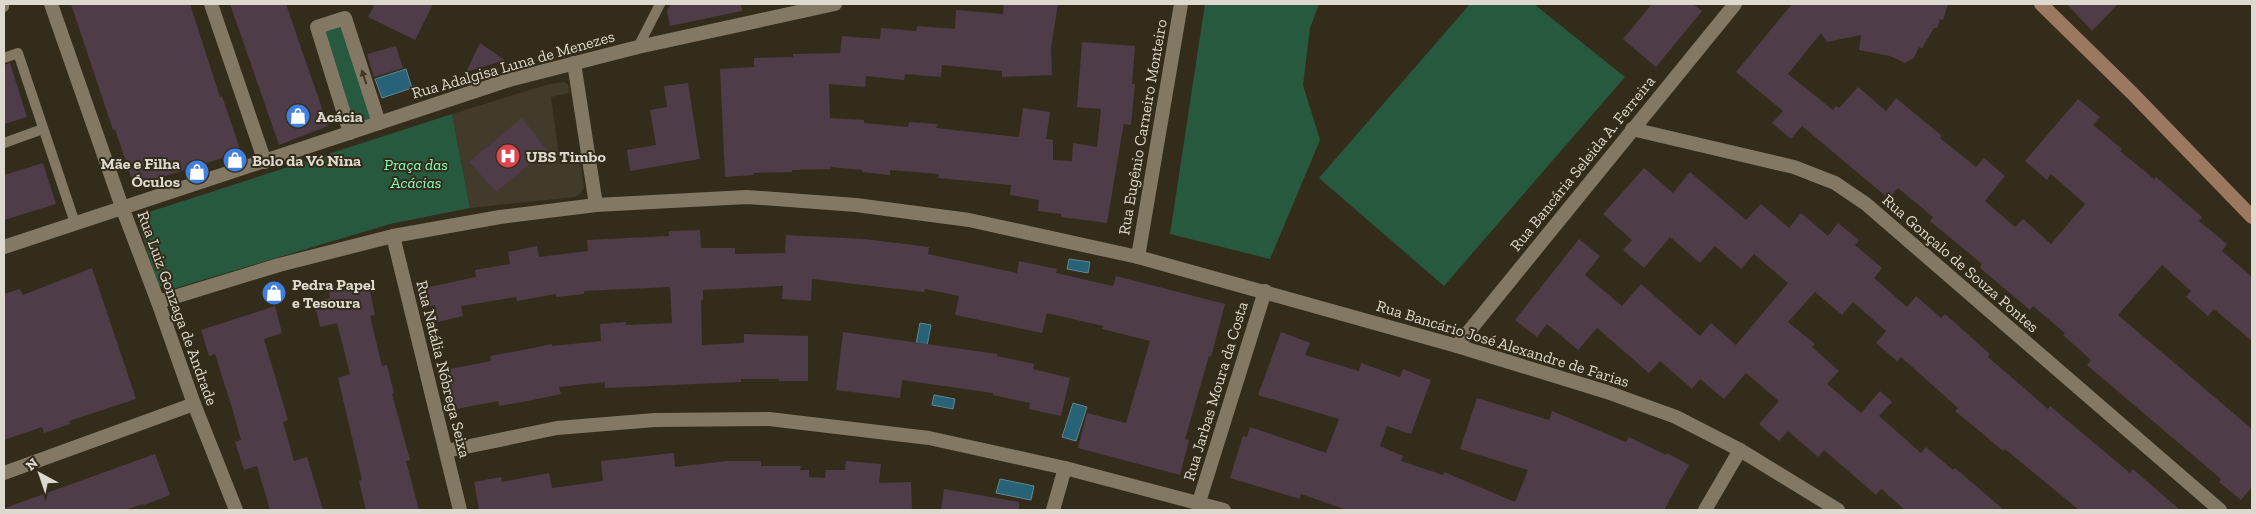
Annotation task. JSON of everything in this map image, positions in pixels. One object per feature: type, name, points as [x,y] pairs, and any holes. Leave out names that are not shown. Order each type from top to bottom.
[{"type":"main road","points":[[2041,4],[2132,93],[2252,217]]},
{"type":"street","name":"Rua Luiz Gonzaga de Andrade","points":[[52,4],[122,207],[194,404],[236,510]]},
{"type":"street","points":[[211,4],[265,162]]},
{"type":"street","name":"Rua Adalgisa Luna de Menezes","points":[[4,247],[509,80],[638,47],[835,4]]},
{"type":"street","name":"Rua Eugênio Carneiro Monteiro","points":[[1138,257],[1181,4]]},
{"type":"street","name":"Rua Bancária Seleida A. Ferreira","points":[[1457,346],[1735,4]]},
{"type":"street","points":[[350,133],[316,27],[345,18],[379,123]]},
{"type":"street","points":[[574,63],[596,205]]},
{"type":"street","name":"Rua Gonçalo de Souza Pontes","points":[[1632,129],[1794,167],[1835,183],[1866,204],[2220,510]]},
{"type":"street","name":"Rua Bancário José Alexandre de Farias","points":[[158,302],[279,265],[393,236],[500,217],[596,205],[747,198],[856,204],[969,220],[1138,257],[1457,346],[1607,392],[1676,417],[1740,450],[1838,510]]},
{"type":"street","name":"Rua Natália Nóbrega Seixa","points":[[393,236],[460,510]]},
{"type":"street","name":"Rua Jarbas Moura da Costa","points":[[1199,502],[1265,291]]},
{"type":"street","points":[[4,473],[194,404]]},
{"type":"street","points":[[446,452],[557,428],[655,420],[769,419],[929,438],[1065,468],[1224,510]]},
{"type":"street","points":[[1705,510],[1740,450]]},
{"type":"street","points":[[1053,510],[1065,468]]},
{"type":"lane","points":[[638,47],[660,4]]},
{"type":"lane","points":[[4,58],[18,53],[75,223]]},
{"type":"lane","points":[[4,143],[43,129]]},
{"type":"shaded area","points":[[564,82],[568,84],[569,93],[551,97],[560,164],[580,161],[584,188],[580,194],[575,197],[470,208],[452,114],[549,84]]},
{"type":"green space","points":[[1205,4],[1319,4],[1310,28],[1303,85],[1320,140],[1270,259],[1170,234]]},
{"type":"green space","points":[[1470,4],[1534,4],[1625,77],[1444,286],[1319,178]]},
{"type":"green space","points":[[345,18],[379,123],[350,133],[317,27]]},
{"type":"green space","name":"Praça das Acácias","points":[[452,114],[470,208],[390,224],[169,290],[158,285],[139,224],[146,213]]},
{"type":"water","points":[[406,69],[412,88],[382,98],[375,79]]},
{"type":"water","points":[[1069,259],[1090,262],[1088,273],[1067,269]]},
{"type":"water","points":[[920,323],[931,325],[927,346],[916,344]]},
{"type":"water","points":[[934,395],[955,399],[953,409],[932,405]]},
{"type":"water","points":[[1073,403],[1087,407],[1076,441],[1062,437]]},
{"type":"water","points":[[1000,479],[1034,486],[1031,500],[996,493]]},
{"type":"building","points":[[71,4],[190,4],[220,97],[222,96],[241,152],[134,186],[115,129],[113,130]]},
{"type":"building","points":[[230,4],[286,4],[328,126],[279,145]]},
{"type":"building","points":[[375,4],[433,4],[415,40],[368,17]]},
{"type":"building","points":[[671,4],[741,4],[742,11],[670,26],[667,11]]},
{"type":"building","points":[[1004,4],[1058,4],[1051,48],[1052,75],[1002,77],[1002,71],[942,65],[941,77],[905,74],[904,80],[866,76],[865,87],[829,84],[830,118],[864,120],[864,123],[908,127],[909,122],[937,124],[936,128],[1019,137],[1023,108],[1050,112],[1046,139],[1053,140],[1053,160],[1072,161],[1073,143],[1097,147],[1101,109],[1077,107],[1082,42],[1135,46],[1132,84],[1135,84],[1131,125],[1124,124],[1123,128],[1107,223],[1061,217],[1061,214],[1038,211],[1039,200],[1010,195],[1011,185],[938,178],[939,174],[890,170],[890,175],[831,167],[831,169],[792,170],[792,172],[753,173],[754,175],[725,177],[720,69],[754,67],[754,58],[793,57],[793,54],[840,53],[842,36],[880,39],[881,28],[916,31],[917,26],[955,29],[956,10],[1003,14]]},
{"type":"building","points":[[1652,4],[1693,4],[1702,11],[1656,67],[1623,39]]},
{"type":"building","points":[[1792,4],[1948,4],[1943,20],[1940,19],[1937,28],[1934,28],[1922,48],[1919,47],[1914,58],[1905,63],[1890,56],[1859,50],[1861,35],[1827,42],[1821,33],[1788,74],[1833,110],[1836,106],[1839,108],[1858,87],[1886,111],[1896,98],[1942,136],[1940,138],[1976,167],[1984,158],[2005,176],[1985,201],[2015,227],[2023,219],[2051,244],[2085,204],[2051,174],[2047,180],[2025,161],[2078,99],[2100,117],[2093,125],[2122,149],[2120,151],[2154,179],[2156,177],[2202,217],[2199,221],[2227,244],[2222,251],[2252,277],[2252,341],[2214,309],[2208,316],[2186,297],[2191,291],[2162,265],[2118,315],[2252,429],[2252,487],[2241,500],[2219,482],[2221,479],[2087,365],[2091,360],[2063,335],[2065,333],[2033,306],[2030,310],[1980,268],[1982,264],[1930,221],[1933,217],[1898,188],[1889,199],[1802,126],[1791,139],[1772,123],[1783,111],[1736,72]]},
{"type":"building","points":[[2067,4],[2118,4],[2092,31]]},
{"type":"building","points":[[480,43],[505,60],[466,72]]},
{"type":"building","points":[[396,46],[403,68],[374,77],[367,54]]},
{"type":"building","points":[[10,63],[27,117],[4,124],[4,65]]},
{"type":"building","points":[[688,83],[700,159],[630,171],[627,150],[656,145],[650,110],[667,107],[664,86]]},
{"type":"building","name":"UBS Timbo","points":[[522,118],[547,150],[496,192],[469,162]]},
{"type":"building","points":[[43,163],[56,204],[4,220],[4,175]]},
{"type":"building","points":[[1644,168],[1673,193],[1690,172],[1746,220],[1761,204],[1789,228],[1801,213],[1828,236],[1838,223],[1859,240],[1855,245],[1882,268],[1874,278],[1907,307],[1916,296],[1941,318],[1945,314],[1990,354],[1988,357],[2048,409],[2050,406],[2130,473],[2133,469],[2180,510],[2079,510],[1955,411],[1958,408],[1901,357],[1897,361],[1876,343],[1886,331],[1853,302],[1842,315],[1815,292],[1788,322],[1815,344],[1812,347],[1839,371],[1827,384],[1861,413],[1880,391],[1892,402],[1879,416],[1921,453],[1926,447],[1953,470],[1955,468],[2004,510],[1905,510],[1881,489],[1876,495],[1824,450],[1818,457],[1788,431],[1779,441],[1759,424],[1779,401],[1746,373],[1724,399],[1700,379],[1692,389],[1660,361],[1649,373],[1597,328],[1578,350],[1547,324],[1537,337],[1515,320],[1579,239],[1600,256],[1585,275],[1622,306],[1641,284],[1700,336],[1711,323],[1736,345],[1788,283],[1754,254],[1741,269],[1715,246],[1700,263],[1670,237],[1644,268],[1623,250],[1632,240],[1603,214]]},
{"type":"building","points":[[700,230],[701,248],[735,248],[735,254],[785,253],[786,235],[864,239],[929,247],[928,254],[1017,273],[1019,261],[1057,269],[1056,273],[1113,286],[1116,276],[1225,304],[1211,357],[1209,356],[1185,439],[1189,440],[1180,475],[1078,448],[1087,413],[1126,423],[1150,341],[1102,329],[1103,326],[1047,313],[1042,333],[955,315],[959,296],[925,289],[924,292],[812,279],[811,301],[782,299],[783,286],[703,290],[703,300],[701,300],[702,345],[744,343],[744,334],[808,336],[808,381],[741,379],[741,382],[605,388],[605,382],[559,387],[561,394],[528,401],[499,406],[498,401],[446,411],[439,371],[491,361],[490,356],[552,344],[552,346],[601,341],[600,324],[626,322],[626,325],[672,323],[670,287],[584,291],[584,294],[556,297],[556,294],[517,301],[516,297],[461,306],[463,316],[438,322],[435,305],[424,308],[420,289],[476,277],[475,270],[510,264],[508,252],[537,246],[539,257],[588,251],[587,240],[669,236],[669,231]]},
{"type":"building","points":[[92,268],[136,399],[69,421],[70,424],[44,433],[42,427],[4,440],[4,294],[20,289],[23,295]]},
{"type":"building","points":[[368,282],[375,315],[370,316],[382,366],[387,365],[394,393],[392,394],[410,460],[406,461],[419,510],[366,510],[359,481],[362,480],[338,378],[350,374],[337,323],[320,327],[314,301],[330,298],[329,291]]},
{"type":"building","points":[[275,306],[282,333],[264,339],[288,420],[283,422],[294,461],[307,457],[323,510],[270,510],[257,466],[244,470],[235,442],[241,440],[232,408],[215,354],[209,356],[201,330]]},
{"type":"building","points":[[843,332],[997,354],[997,356],[1034,364],[1033,369],[1070,378],[1061,416],[1029,409],[1030,403],[993,395],[993,393],[902,380],[900,398],[836,390]]},
{"type":"building","points":[[1281,332],[1310,343],[1305,355],[1359,371],[1361,363],[1400,377],[1403,369],[1431,380],[1411,434],[1387,426],[1380,446],[1403,456],[1401,461],[1443,475],[1444,472],[1515,502],[1528,470],[1460,449],[1477,398],[1549,420],[1552,411],[1626,442],[1629,437],[1666,455],[1667,453],[1689,465],[1664,510],[1347,510],[1301,494],[1300,499],[1230,478],[1243,436],[1247,437],[1250,427],[1326,453],[1339,419],[1258,395]]},
{"type":"building","points":[[674,453],[675,467],[727,461],[761,461],[761,466],[801,466],[800,470],[809,470],[809,477],[825,478],[826,470],[845,470],[846,461],[881,464],[879,483],[911,482],[912,510],[479,510],[474,482],[501,477],[502,482],[549,473],[552,488],[603,481],[601,461]]},
{"type":"building","points":[[155,454],[170,495],[144,505],[125,510],[5,510],[5,508]]},
{"type":"building","points":[[944,489],[1019,502],[1019,510],[941,510]]},
{"type":"place","name":"Acácia","points":[[298,116]]},
{"type":"place","name":"UBS Timbo","points":[[508,156]]},
{"type":"place","name":"Bolo da Vó Nina","points":[[235,160]]},
{"type":"place","name":"Mãe e Filha Óculos","points":[[197,172]]},
{"type":"place","name":"Pedra Papel e Tesoura","points":[[274,293]]}]
